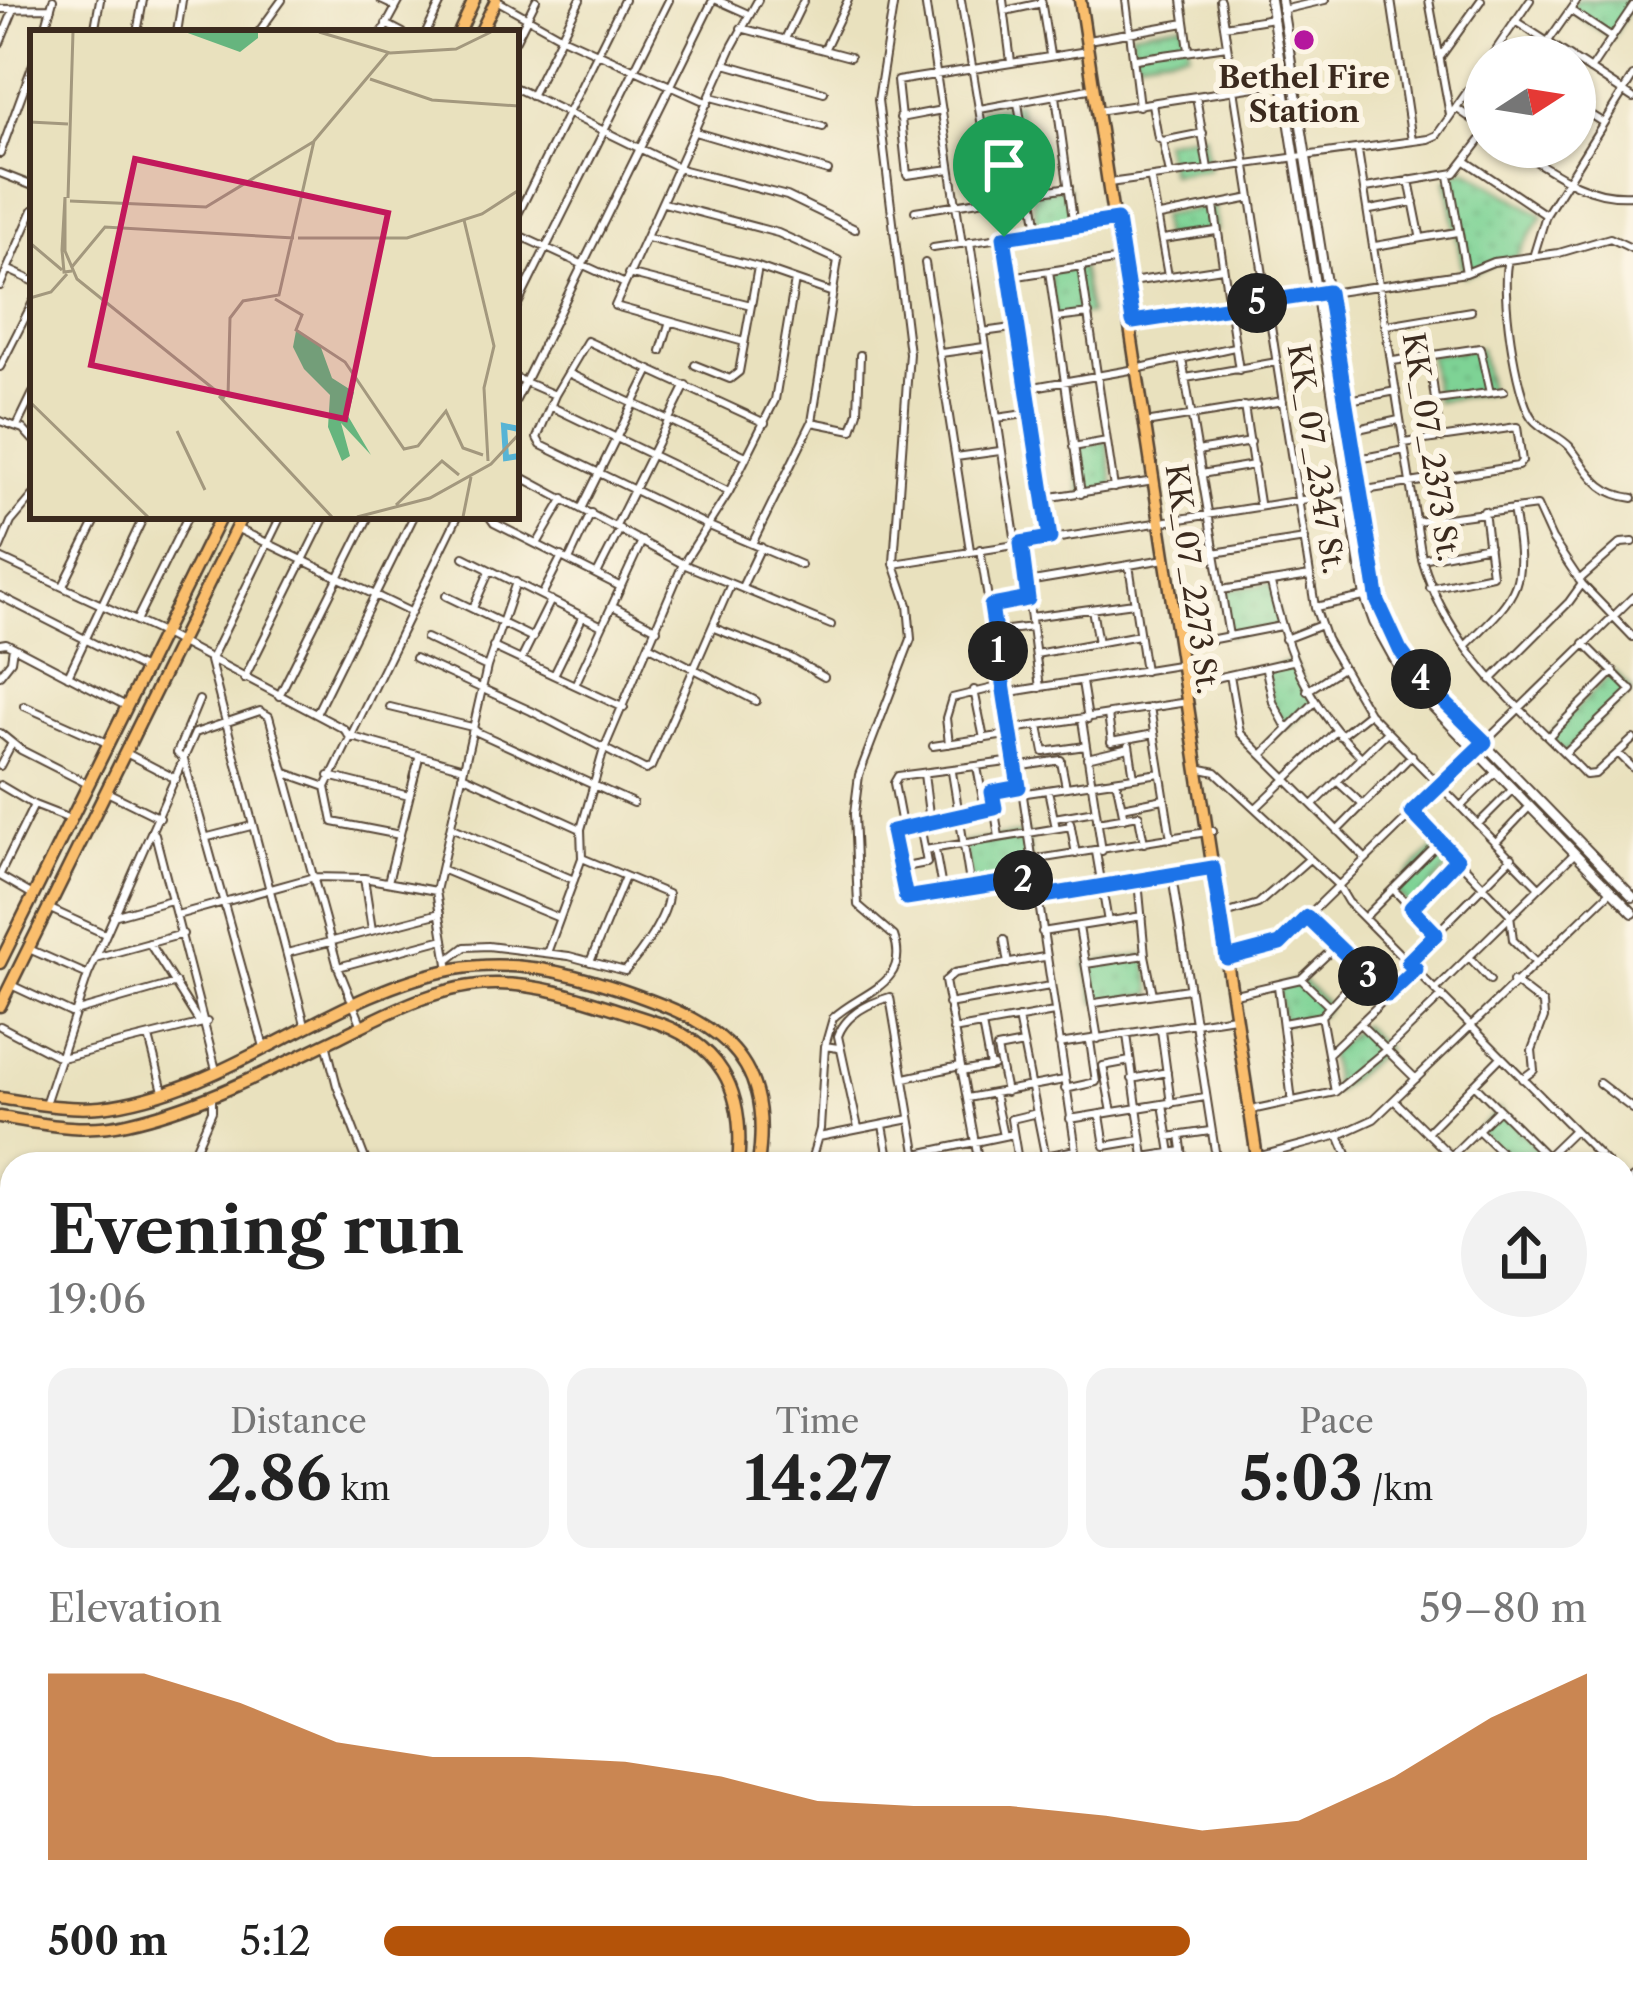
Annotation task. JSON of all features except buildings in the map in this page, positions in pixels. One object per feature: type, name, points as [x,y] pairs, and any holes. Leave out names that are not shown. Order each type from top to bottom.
[{"type":"main road","points":[[460,30],[474,0]]},
{"type":"main road","points":[[481,30],[496,0]]},
{"type":"main road","name":"KK_07_2273 St.","points":[[1083,0],[1259,1152]]},
{"type":"main road","points":[[0,963],[6,935],[33,895],[218,519]]},
{"type":"main road","points":[[0,1006],[239,522]]},
{"type":"main road","points":[[0,1099],[93,1108],[163,1090],[448,966],[502,964],[610,986],[701,1020],[731,1046],[748,1074],[760,1115],[758,1152]]},
{"type":"main road","points":[[0,1117],[78,1129],[151,1117],[212,1095],[442,991],[512,985],[649,1020],[693,1038],[726,1074],[733,1091],[739,1152]]},
{"type":"street","points":[[95,30],[100,0]]},
{"type":"street","points":[[137,30],[142,0]]},
{"type":"street","points":[[177,30],[182,0]]},
{"type":"street","points":[[272,3],[282,0]]},
{"type":"street","points":[[381,0],[398,3],[384,29]]},
{"type":"street","points":[[427,30],[442,0]]},
{"type":"street","points":[[496,0],[562,37],[671,87],[823,127]]},
{"type":"street","points":[[519,34],[536,0]]},
{"type":"street","points":[[531,96],[580,0]]},
{"type":"street","points":[[519,212],[624,0]]},
{"type":"street","points":[[519,302],[669,0]]},
{"type":"street","points":[[555,395],[520,380],[715,0],[748,14]]},
{"type":"street","points":[[744,342],[668,324],[617,308],[615,302],[758,0]]},
{"type":"street","points":[[786,38],[804,0]]},
{"type":"street","points":[[825,48],[848,0]]},
{"type":"street","points":[[814,1152],[825,1046],[833,1018],[884,985],[896,966],[894,936],[859,904],[854,814],[859,775],[911,639],[908,604],[894,564],[909,353],[878,100],[894,0]]},
{"type":"street","points":[[925,0],[956,205],[1027,581],[1040,688]]},
{"type":"street","points":[[961,0],[994,199]]},
{"type":"street","points":[[1003,0],[1011,62]]},
{"type":"street","points":[[1126,0],[1139,106]]},
{"type":"street","points":[[1182,0],[1189,51]]},
{"type":"street","name":"KK_07_2347 St.","points":[[1220,0],[1321,625],[1369,713],[1538,886]]},
{"type":"street","points":[[1270,0],[1278,24],[1322,293],[1365,597],[1379,633],[1406,678],[1633,913]]},
{"type":"street","points":[[1278,24],[1281,5],[1325,0]]},
{"type":"street","points":[[1391,0],[1412,141]]},
{"type":"street","points":[[1430,0],[1453,112],[1464,119]]},
{"type":"street","points":[[1439,58],[1481,0]]},
{"type":"street","points":[[1505,36],[1529,0]]},
{"type":"street","points":[[1550,36],[1577,0]]},
{"type":"street","points":[[1005,10],[1042,2],[1050,55]]},
{"type":"street","points":[[1596,61],[1631,3]]},
{"type":"street","points":[[0,9],[52,4]]},
{"type":"street","points":[[0,43],[14,10]]},
{"type":"street","points":[[1570,10],[1612,38]]},
{"type":"street","points":[[1515,21],[1540,36]]},
{"type":"street","points":[[950,169],[909,177],[895,84],[1185,23]]},
{"type":"street","points":[[1224,26],[1278,24]]},
{"type":"street","points":[[741,28],[850,57]]},
{"type":"street","points":[[1136,59],[1227,46]]},
{"type":"street","points":[[725,64],[824,92]]},
{"type":"street","points":[[0,154],[30,72]]},
{"type":"street","points":[[1596,74],[1633,98]]},
{"type":"street","points":[[1534,254],[1546,215],[1565,180],[1633,76]]},
{"type":"street","points":[[1099,111],[1287,82]]},
{"type":"street","points":[[980,109],[1096,88]]},
{"type":"street","points":[[519,90],[678,167],[787,196],[855,229]]},
{"type":"street","points":[[1057,96],[1074,227]]},
{"type":"street","points":[[1196,96],[1208,170]]},
{"type":"street","points":[[1110,183],[1412,141],[1437,135],[1464,99]]},
{"type":"street","points":[[1018,103],[1038,231]]},
{"type":"street","points":[[1152,104],[1170,174]]},
{"type":"street","points":[[900,118],[942,110]]},
{"type":"street","points":[[1596,119],[1601,122]]},
{"type":"street","points":[[694,132],[828,171]]},
{"type":"street","points":[[1163,141],[1203,133]]},
{"type":"street","name":"KK_07_2373 St.","points":[[1358,151],[1430,587],[1448,626],[1491,680],[1588,776],[1618,753]]},
{"type":"street","points":[[1366,188],[1449,176],[1464,164]]},
{"type":"street","points":[[1476,168],[1546,215]]},
{"type":"street","points":[[1546,168],[1599,194],[1633,195]]},
{"type":"street","points":[[0,173],[30,184]]},
{"type":"street","points":[[1449,176],[1466,273]]},
{"type":"street","points":[[1151,180],[1168,276]]},
{"type":"street","points":[[1409,180],[1420,237]]},
{"type":"street","points":[[915,211],[1069,187]]},
{"type":"street","points":[[1160,216],[1251,198]]},
{"type":"street","points":[[1369,211],[1414,202]]},
{"type":"street","points":[[664,203],[778,233],[833,256],[839,267],[812,422],[752,542]]},
{"type":"street","points":[[1214,206],[1239,370]]},
{"type":"street","points":[[0,286],[30,217]]},
{"type":"street","points":[[933,248],[1114,221]]},
{"type":"street","points":[[1163,239],[1216,231]]},
{"type":"street","points":[[1375,246],[1456,232]]},
{"type":"street","points":[[519,235],[623,283]]},
{"type":"street","points":[[1004,237],[1050,538]]},
{"type":"street","points":[[648,238],[833,293]]},
{"type":"street","points":[[1131,322],[1466,273],[1610,238],[1633,249]]},
{"type":"street","points":[[1011,277],[1121,259]]},
{"type":"street","points":[[1509,259],[1503,277],[1505,302],[1530,416],[1563,440],[1598,485],[1615,496],[1633,498]]},
{"type":"street","points":[[925,263],[970,550]]},
{"type":"street","points":[[695,365],[735,378],[758,267]]},
{"type":"street","points":[[1081,267],[1114,488]]},
{"type":"street","points":[[1124,284],[1222,268]]},
{"type":"street","points":[[8,270],[30,279]]},
{"type":"street","points":[[1049,271],[1081,494]]},
{"type":"street","points":[[628,274],[751,305]]},
{"type":"street","points":[[547,953],[582,859],[581,829],[604,749],[683,564],[728,492],[777,392],[795,280]]},
{"type":"street","points":[[1322,293],[1354,460],[1353,492],[1378,602],[1397,645],[1421,679],[1633,897]]},
{"type":"street","points":[[0,367],[30,308]]},
{"type":"street","points":[[1387,325],[1471,311]]},
{"type":"street","points":[[1055,318],[1089,314]]},
{"type":"street","points":[[661,351],[668,324]]},
{"type":"street","points":[[982,332],[1019,327]]},
{"type":"street","points":[[765,423],[586,341],[555,395],[538,442],[706,525],[801,565]]},
{"type":"street","points":[[940,353],[984,347]]},
{"type":"street","points":[[1028,388],[1234,347]]},
{"type":"street","points":[[1392,362],[1480,348],[1490,393]]},
{"type":"street","points":[[812,422],[852,430],[858,412],[860,355]]},
{"type":"street","points":[[1429,355],[1440,437]]},
{"type":"street","points":[[1182,359],[1228,636]]},
{"type":"street","points":[[1185,378],[1277,362]]},
{"type":"street","points":[[582,507],[650,370]]},
{"type":"street","points":[[568,373],[746,456]]},
{"type":"street","points":[[597,574],[686,385]]},
{"type":"street","points":[[1344,401],[1396,391]]},
{"type":"street","points":[[1436,400],[1504,391]]},
{"type":"street","points":[[17,426],[30,399]]},
{"type":"street","points":[[1148,423],[1282,400]]},
{"type":"street","points":[[550,406],[728,492]]},
{"type":"street","points":[[1244,406],[1260,505]]},
{"type":"street","points":[[997,418],[1032,413]]},
{"type":"street","points":[[1349,431],[1400,419]]},
{"type":"street","points":[[0,421],[17,426],[30,437]]},
{"type":"street","points":[[894,564],[1518,466],[1522,456],[1517,427],[1440,437],[1354,460]]},
{"type":"street","points":[[1073,447],[1107,441]]},
{"type":"street","points":[[1197,452],[1251,442]]},
{"type":"street","points":[[956,457],[1001,451]]},
{"type":"street","points":[[1201,474],[1254,465]]},
{"type":"street","points":[[519,476],[683,564],[831,625]]},
{"type":"street","points":[[1045,498],[1155,480]]},
{"type":"street","points":[[538,544],[564,498]]},
{"type":"street","points":[[0,548],[11,522],[30,500]]},
{"type":"street","points":[[1417,522],[1537,506],[1580,582],[1633,638]]},
{"type":"street","points":[[1465,646],[1511,601],[1519,585],[1513,509]]},
{"type":"street","points":[[1430,587],[1482,580],[1493,571],[1484,511]]},
{"type":"street","points":[[542,595],[592,513]]},
{"type":"street","points":[[63,586],[96,519]]},
{"type":"street","points":[[68,676],[142,519]]},
{"type":"street","points":[[136,620],[186,519]]},
{"type":"street","points":[[280,519],[210,661],[306,1028]]},
{"type":"street","points":[[244,679],[324,519]]},
{"type":"street","points":[[279,696],[368,519]]},
{"type":"street","points":[[316,714],[412,519]]},
{"type":"street","points":[[400,835],[333,822],[326,787],[456,519]]},
{"type":"street","points":[[491,519],[621,587]]},
{"type":"street","points":[[239,522],[268,542],[410,612]]},
{"type":"street","points":[[1214,553],[1305,539]]},
{"type":"street","points":[[575,685],[642,541]]},
{"type":"street","points":[[1491,680],[1569,602],[1580,582],[1621,543],[1633,542]]},
{"type":"street","points":[[1422,559],[1489,546]]},
{"type":"street","points":[[742,588],[761,547]]},
{"type":"street","points":[[980,549],[1013,731],[1076,1150],[1070,1152]]},
{"type":"street","points":[[464,557],[602,626]]},
{"type":"street","points":[[0,558],[162,633],[344,729],[349,736],[463,771],[581,829]]},
{"type":"street","points":[[1027,581],[1167,558]]},
{"type":"street","points":[[1129,566],[1144,671]]},
{"type":"street","points":[[473,608],[490,570]]},
{"type":"street","points":[[1221,590],[1310,576]]},
{"type":"street","points":[[448,966],[436,891],[487,667],[516,582]]},
{"type":"street","points":[[415,658],[641,768],[651,767],[731,584]]},
{"type":"street","points":[[1271,584],[1292,662],[1307,691],[1362,758]]},
{"type":"street","points":[[0,596],[144,669]]},
{"type":"street","points":[[446,596],[533,638]]},
{"type":"street","points":[[1315,607],[1365,597]]},
{"type":"street","points":[[1229,958],[1280,944],[1633,597]]},
{"type":"street","points":[[991,606],[1028,599]]},
{"type":"street","points":[[522,658],[551,600]]},
{"type":"street","points":[[1031,617],[1134,603]]},
{"type":"street","points":[[613,606],[658,628]]},
{"type":"street","points":[[1092,609],[1098,643]]},
{"type":"street","points":[[554,675],[583,616]]},
{"type":"street","points":[[1285,639],[1321,625]]},
{"type":"street","points":[[1180,645],[1281,626]]},
{"type":"street","points":[[1000,632],[1032,627]]},
{"type":"street","points":[[714,628],[824,676]]},
{"type":"street","points":[[1036,654],[1139,634]]},
{"type":"street","points":[[426,638],[487,667]]},
{"type":"street","points":[[1565,753],[1632,690],[1583,642]]},
{"type":"street","points":[[0,644],[126,706]]},
{"type":"street","points":[[650,646],[756,701]]},
{"type":"street","points":[[0,675],[11,661],[13,647]]},
{"type":"street","points":[[493,647],[624,708]]},
{"type":"street","points":[[1186,685],[1292,662]]},
{"type":"street","points":[[949,744],[948,704],[959,694],[1040,688],[1183,664]]},
{"type":"street","points":[[1266,668],[1273,702],[1287,728]]},
{"type":"street","points":[[1307,691],[1342,668]]},
{"type":"street","points":[[1549,736],[1614,671]]},
{"type":"street","points":[[1230,675],[1240,733],[1365,858]]},
{"type":"street","points":[[1082,682],[1085,746],[1108,922]]},
{"type":"street","points":[[974,690],[984,739]]},
{"type":"street","points":[[199,700],[177,753],[184,760],[264,1047]]},
{"type":"street","points":[[933,746],[1188,701]]},
{"type":"street","points":[[1262,755],[1314,704]]},
{"type":"street","points":[[24,706],[107,743]]},
{"type":"street","points":[[390,707],[472,727],[633,803]]},
{"type":"street","points":[[1150,707],[1171,838]]},
{"type":"street","points":[[45,1104],[88,975],[138,855],[154,831],[195,733],[223,722],[266,712],[338,968],[362,1026]]},
{"type":"street","points":[[1256,808],[1338,734],[1369,713]]},
{"type":"street","points":[[1108,715],[1113,752]]},
{"type":"street","points":[[1040,726],[1046,763]]},
{"type":"street","points":[[1312,806],[1387,732]]},
{"type":"street","points":[[0,733],[88,784]]},
{"type":"street","points":[[1087,758],[1154,734]]},
{"type":"street","points":[[1633,740],[1618,753],[1633,768]]},
{"type":"street","points":[[1112,742],[1128,744]]},
{"type":"street","points":[[0,766],[12,743]]},
{"type":"street","points":[[1128,744],[1134,777]]},
{"type":"street","points":[[1044,752],[1085,746]]},
{"type":"street","points":[[1059,749],[1066,788]]},
{"type":"street","points":[[126,753],[176,779]]},
{"type":"street","points":[[1337,832],[1412,755]]},
{"type":"street","points":[[388,882],[419,758]]},
{"type":"street","points":[[903,826],[895,778],[1061,760]]},
{"type":"street","points":[[977,767],[985,810]]},
{"type":"street","points":[[1199,767],[1216,772],[1338,885],[1364,917],[1597,1152]]},
{"type":"street","points":[[952,772],[971,889]]},
{"type":"street","points":[[982,795],[1066,788],[1160,772]]},
{"type":"street","points":[[1462,806],[1496,772]]},
{"type":"street","points":[[286,773],[326,787]]},
{"type":"street","points":[[924,775],[930,822]]},
{"type":"street","points":[[329,776],[409,796]]},
{"type":"street","points":[[1116,780],[1124,818]]},
{"type":"street","points":[[1338,782],[1363,805]]},
{"type":"street","points":[[0,785],[70,819]]},
{"type":"street","points":[[1479,823],[1513,789]]},
{"type":"street","points":[[1048,790],[1056,828]]},
{"type":"street","points":[[105,791],[160,818]]},
{"type":"street","points":[[992,792],[999,837]]},
{"type":"street","points":[[1122,807],[1165,799]]},
{"type":"street","points":[[33,895],[0,875],[34,805]]},
{"type":"street","points":[[1137,805],[1144,843]]},
{"type":"street","points":[[1497,842],[1530,806]]},
{"type":"street","points":[[995,808],[903,826],[890,833],[906,898],[1033,878]]},
{"type":"street","points":[[1054,818],[1095,811]]},
{"type":"street","points":[[1412,812],[1510,914],[1513,940],[1535,962]]},
{"type":"street","points":[[1070,815],[1076,854]]},
{"type":"street","points":[[1097,822],[1139,815]]},
{"type":"street","points":[[920,824],[937,862],[943,894]]},
{"type":"street","points":[[206,838],[251,826]]},
{"type":"street","points":[[450,826],[574,880]]},
{"type":"street","points":[[930,850],[1071,826]]},
{"type":"street","points":[[154,831],[217,1070]]},
{"type":"street","points":[[1032,860],[1210,831]]},
{"type":"street","points":[[1364,917],[1440,842]]},
{"type":"street","points":[[927,863],[930,850]]},
{"type":"street","points":[[1252,1110],[1335,1092],[1388,1049],[1510,914],[1575,854]]},
{"type":"street","points":[[1408,962],[1512,857]]},
{"type":"street","points":[[448,966],[465,947],[488,946],[547,953],[625,971],[667,908],[668,894],[582,859]]},
{"type":"street","points":[[1411,908],[1457,859]]},
{"type":"street","points":[[1223,914],[1258,904],[1308,860]]},
{"type":"street","points":[[900,868],[937,862]]},
{"type":"street","points":[[1038,897],[1216,868]]},
{"type":"street","points":[[440,869],[559,918]]},
{"type":"street","points":[[1172,876],[1214,1152]]},
{"type":"street","points":[[176,915],[314,877],[364,878],[436,891]]},
{"type":"street","points":[[364,878],[372,931]]},
{"type":"street","points":[[590,962],[625,878]]},
{"type":"street","points":[[1138,881],[1154,994]]},
{"type":"street","points":[[1393,889],[1436,934]]},
{"type":"street","points":[[1287,1152],[1364,1125],[1395,1101],[1513,981],[1611,891]]},
{"type":"street","points":[[113,916],[171,900]]},
{"type":"street","points":[[49,908],[105,934]]},
{"type":"street","points":[[287,953],[440,913]]},
{"type":"street","points":[[1042,932],[1142,916]]},
{"type":"street","points":[[1307,917],[1388,995]]},
{"type":"street","points":[[1079,927],[1095,1004],[1098,1066],[1112,1112]]},
{"type":"street","points":[[95,958],[183,934]]},
{"type":"street","points":[[338,968],[444,939]]},
{"type":"street","points":[[1004,940],[1009,964]]},
{"type":"street","points":[[149,943],[203,1022]]},
{"type":"street","points":[[1234,995],[1301,979],[1336,946]]},
{"type":"street","points":[[29,949],[88,975]]},
{"type":"street","points":[[1086,964],[1145,955]]},
{"type":"street","points":[[977,1152],[948,1004],[948,975],[1044,957]]},
{"type":"street","points":[[1469,957],[1490,980]]},
{"type":"street","points":[[1329,1053],[1416,969]]},
{"type":"street","points":[[1335,1092],[1322,1016],[1362,970]]},
{"type":"street","points":[[1301,979],[1328,1006]]},
{"type":"street","points":[[1513,981],[1540,1001],[1544,1010],[1532,1050],[1534,1070],[1522,1078]]},
{"type":"street","points":[[10,985],[64,1012],[176,983]]},
{"type":"street","points":[[948,1004],[1049,986]]},
{"type":"street","points":[[1278,986],[1292,1102]]},
{"type":"street","points":[[1095,1004],[1188,989]]},
{"type":"street","points":[[858,1128],[838,1048],[842,1024],[890,997],[916,1152]]},
{"type":"street","points":[[953,1030],[1054,1012]]},
{"type":"street","points":[[1059,1044],[1237,1016]]},
{"type":"street","points":[[1283,1023],[1322,1016]]},
{"type":"street","points":[[1018,1018],[1044,1152]]},
{"type":"street","points":[[0,1027],[61,1058],[203,1022]]},
{"type":"street","points":[[1361,1024],[1416,1079]]},
{"type":"street","points":[[982,1025],[990,1066]]},
{"type":"street","points":[[1161,1030],[1171,1152]]},
{"type":"street","points":[[1127,1035],[1143,1152]]},
{"type":"street","points":[[149,1036],[163,1090]]},
{"type":"street","points":[[326,1043],[362,1152]]},
{"type":"street","points":[[987,1051],[1023,1043]]},
{"type":"street","points":[[825,1046],[838,1048]]},
{"type":"street","points":[[998,1049],[1006,1092]]},
{"type":"street","points":[[1427,1132],[1501,1057]]},
{"type":"street","points":[[1098,1066],[1130,1060]]},
{"type":"street","points":[[904,1078],[1000,1064]]},
{"type":"street","points":[[1132,1079],[1166,1072]]},
{"type":"street","points":[[967,1099],[1032,1086],[1101,1081]]},
{"type":"street","points":[[1600,1083],[1633,1109]]},
{"type":"street","points":[[1474,1084],[1543,1152]]},
{"type":"street","points":[[994,1094],[1003,1136]]},
{"type":"street","points":[[194,1152],[212,1111],[212,1095]]},
{"type":"street","points":[[1070,1119],[1204,1097]]},
{"type":"street","points":[[1395,1101],[1447,1152]]},
{"type":"street","points":[[1455,1152],[1499,1109]]},
{"type":"street","points":[[1000,1121],[1037,1113]]},
{"type":"street","points":[[1100,1115],[1105,1146],[1141,1140]]},
{"type":"street","points":[[819,1137],[910,1119]]},
{"type":"street","points":[[1011,1119],[1016,1152]]},
{"type":"street","points":[[883,1125],[887,1152]]},
{"type":"street","points":[[1478,1130],[1501,1152]]},
{"type":"street","points":[[1551,1152],[1574,1130]]},
{"type":"street","points":[[1168,1137],[1210,1131]]},
{"type":"street","points":[[945,1152],[1013,1134]]},
{"type":"street","points":[[1176,1152],[1182,1151],[1180,1135]]},
{"type":"street","points":[[1339,1135],[1346,1152]]},
{"type":"street","points":[[1115,1145],[1116,1152]]},
{"type":"green space","points":[[1577,0],[1633,3],[1612,38],[1570,10]]},
{"type":"green space","points":[[1185,23],[1189,51],[1136,59],[1131,32]]},
{"type":"green space","points":[[1018,103],[1033,192],[1069,187],[1074,227],[1038,231],[1032,193],[994,199],[980,109]]},
{"type":"green space","points":[[1203,133],[1208,169],[1170,174],[1163,141]]},
{"type":"green space","points":[[1466,169],[1543,216],[1516,256],[1464,276],[1446,180]]},
{"type":"green space","points":[[1214,206],[1216,231],[1163,239],[1160,216]]},
{"type":"green space","points":[[1081,267],[1089,314],[1055,318],[1049,271]]},
{"type":"green space","points":[[1480,348],[1490,393],[1436,401],[1429,355]]},
{"type":"green space","points":[[1107,441],[1114,488],[1081,494],[1073,447]]},
{"type":"green space","points":[[1271,584],[1281,626],[1229,636],[1221,590]]},
{"type":"green space","points":[[1292,661],[1314,703],[1287,728],[1271,702],[1266,668]]},
{"type":"green space","points":[[1614,671],[1632,690],[1565,753],[1549,736]]},
{"type":"green space","points":[[1027,833],[1033,878],[972,889],[963,843]]},
{"type":"green space","points":[[1440,842],[1457,859],[1411,907],[1393,889]]},
{"type":"green space","points":[[1145,955],[1153,994],[1095,1003],[1086,964]]},
{"type":"green space","points":[[1301,979],[1328,1005],[1321,1016],[1283,1023],[1278,986]]},
{"type":"green space","points":[[1361,1025],[1387,1049],[1335,1092],[1329,1053]]},
{"type":"green space","points":[[1499,1109],[1542,1152],[1501,1152],[1478,1130]]},
{"type":"place","name":"Bethel Fire Station","points":[[1304,40]]},
{"type":"route","points":[[1117,220],[1133,322],[1328,292],[1382,615],[1421,679],[1485,742],[1412,812],[1457,859],[1411,908],[1436,934],[1408,962],[1416,969],[1388,995],[1307,917],[1280,944],[1227,958],[1213,868],[1038,897],[1033,878],[906,898],[892,831],[995,808],[992,792],[1019,787],[991,606],[1028,599],[1021,543],[1050,538],[1004,237],[1117,220]]}]
